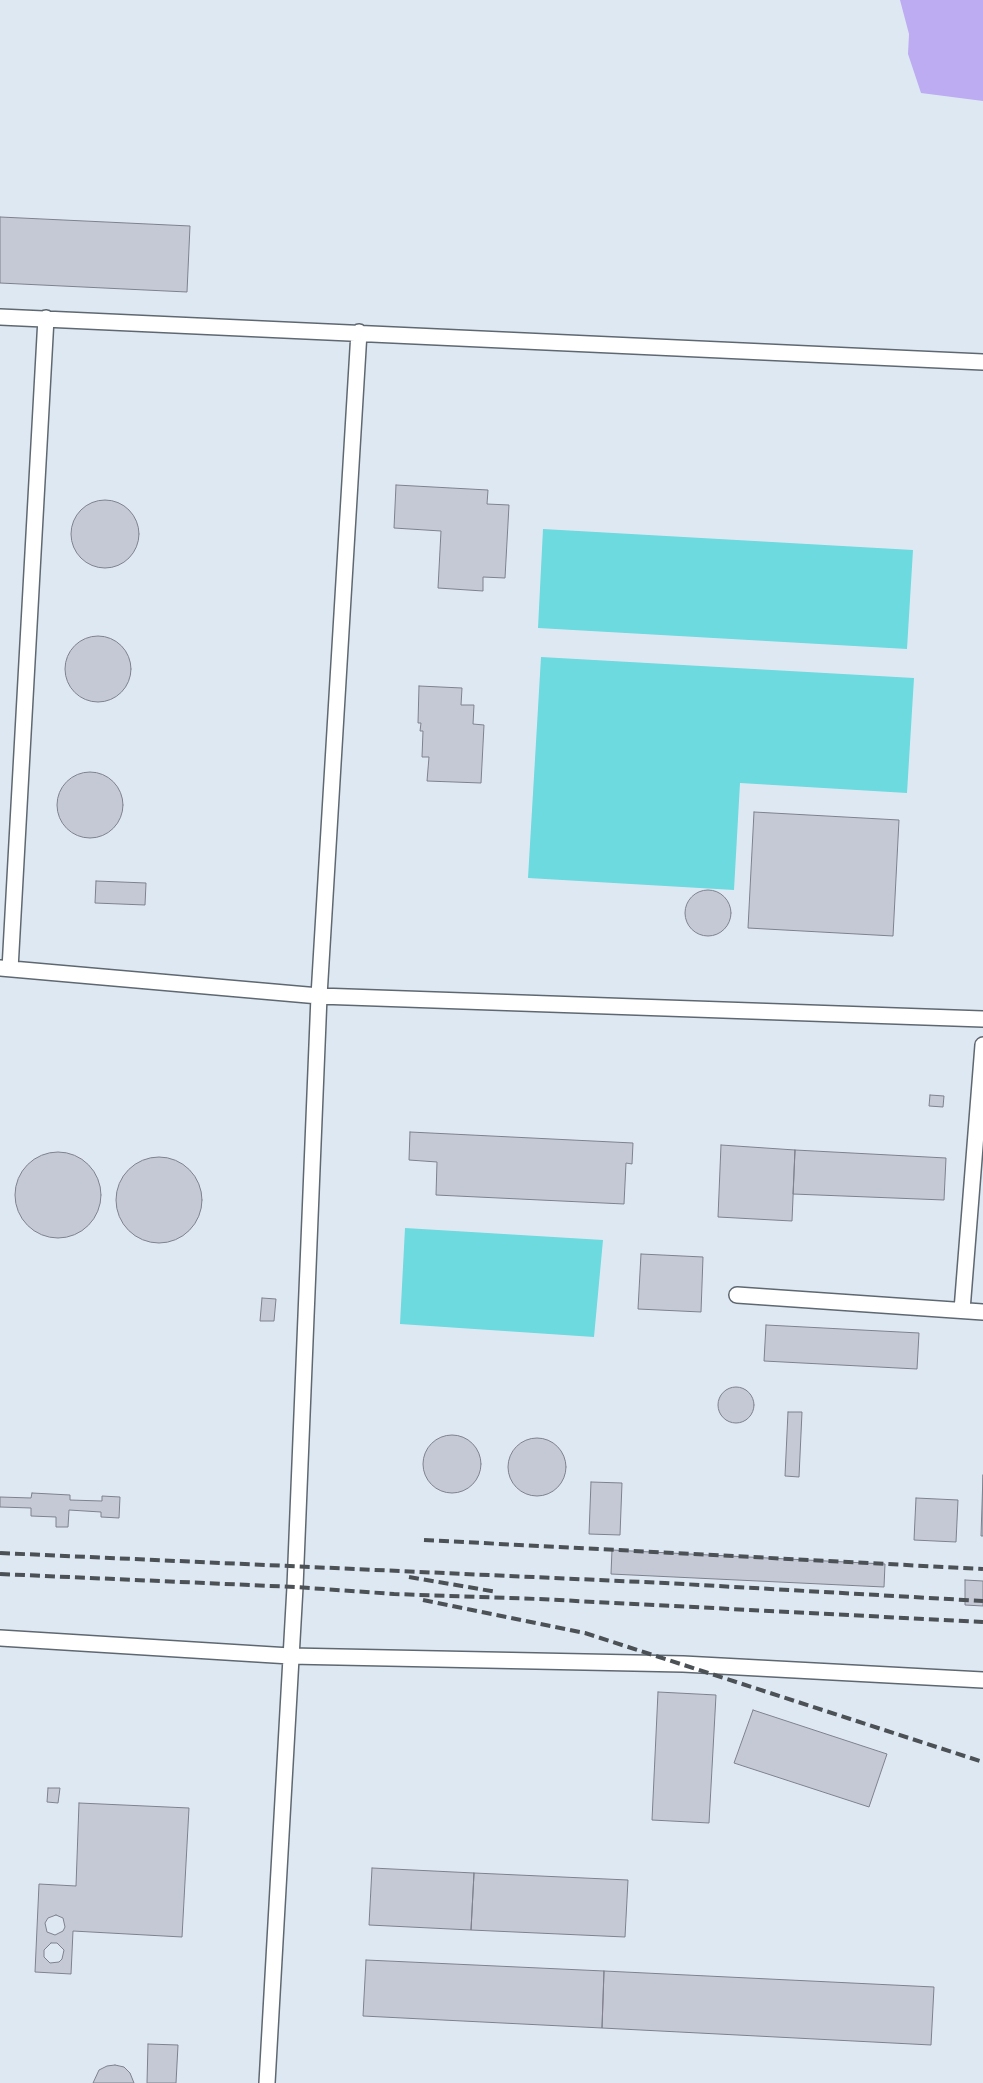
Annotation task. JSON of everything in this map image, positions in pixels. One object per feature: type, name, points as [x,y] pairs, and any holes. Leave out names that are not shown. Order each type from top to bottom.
[{"type":"lane","points":[[0,317],[983,362]]},
{"type":"lane","points":[[46,318],[5,969],[320,996],[983,1019]]},
{"type":"lane","points":[[267,2083],[295,1587],[320,996],[358,332]]},
{"type":"lane","points":[[962,1310],[983,1045]]},
{"type":"lane","points":[[738,1295],[983,1312]]},
{"type":"lane","points":[[0,1638],[290,1656],[683,1664],[983,1680]]},
{"type":"shaded area","points":[[900,0],[983,0],[983,101],[921,93],[908,54],[909,34]]},
{"type":"water","points":[[543,529],[913,550],[907,649],[538,628]]},
{"type":"water","points":[[541,657],[914,678],[907,793],[740,783],[734,890],[528,878]]},
{"type":"water","points":[[405,1228],[603,1240],[594,1337],[400,1324]]},
{"type":"building","points":[[0,217],[190,226],[187,292],[0,283]]},
{"type":"building","points":[[396,485],[488,490],[487,504],[509,505],[505,578],[483,577],[483,591],[438,588],[441,531],[394,528]]},
{"type":"building","points":[[105,500],[118,503],[129,510],[136,521],[139,534],[136,547],[129,558],[118,565],[105,568],[92,565],[81,558],[74,547],[71,534],[74,521],[81,510],[92,503]]},
{"type":"building","points":[[91,636],[105,636],[117,641],[126,650],[131,662],[129,682],[122,693],[105,702],[91,702],[79,697],[70,688],[65,676],[65,662],[70,650],[79,641]]},
{"type":"building","points":[[419,686],[462,688],[461,705],[474,705],[473,724],[484,725],[481,783],[427,781],[429,757],[422,757],[423,731],[420,731],[421,723],[418,723]]},
{"type":"building","points":[[83,772],[97,772],[109,777],[118,786],[123,798],[121,818],[114,829],[97,838],[83,838],[71,833],[62,824],[57,812],[57,798],[62,786],[71,777]]},
{"type":"building","points":[[754,812],[899,820],[893,936],[748,928]]},
{"type":"building","points":[[96,881],[146,883],[145,905],[95,903]]},
{"type":"building","points":[[704,890],[712,890],[721,894],[727,900],[731,913],[727,926],[721,932],[712,936],[704,936],[695,932],[689,926],[685,917],[685,909],[689,900],[695,894]]},
{"type":"building","points":[[930,1095],[944,1096],[943,1107],[929,1106]]},
{"type":"building","points":[[410,1132],[633,1143],[632,1164],[626,1163],[624,1204],[436,1195],[437,1162],[409,1160]]},
{"type":"building","points":[[721,1145],[795,1150],[792,1221],[718,1217]]},
{"type":"building","points":[[795,1150],[946,1158],[944,1200],[793,1194]]},
{"type":"building","points":[[58,1152],[74,1155],[82,1159],[94,1171],[98,1179],[101,1195],[98,1211],[94,1219],[82,1231],[74,1235],[58,1238],[42,1235],[34,1231],[22,1219],[18,1211],[15,1195],[18,1179],[22,1171],[34,1159],[42,1155]]},
{"type":"building","points":[[159,1157],[175,1160],[183,1164],[195,1176],[199,1184],[202,1200],[199,1216],[195,1224],[183,1236],[175,1240],[159,1243],[143,1240],[135,1236],[123,1224],[119,1216],[116,1200],[119,1184],[123,1176],[135,1164],[143,1160]]},
{"type":"building","points":[[641,1254],[703,1257],[701,1312],[638,1309]]},
{"type":"building","points":[[262,1298],[276,1299],[274,1321],[260,1321]]},
{"type":"building","points":[[766,1325],[919,1333],[917,1369],[764,1361]]},
{"type":"building","points":[[736,1387],[743,1388],[749,1392],[753,1398],[753,1412],[749,1418],[743,1422],[736,1423],[729,1422],[723,1418],[719,1412],[718,1405],[719,1398],[723,1392],[729,1388]]},
{"type":"building","points":[[788,1412],[802,1412],[799,1477],[785,1476]]},
{"type":"building","points":[[446,1435],[458,1435],[473,1443],[481,1458],[481,1470],[473,1485],[458,1493],[446,1493],[431,1485],[423,1470],[423,1458],[431,1443]]},
{"type":"building","points":[[531,1438],[543,1438],[558,1446],[566,1461],[566,1473],[558,1488],[543,1496],[531,1496],[516,1488],[508,1473],[508,1461],[516,1446]]},
{"type":"building","points":[[983,1475],[983,1536],[981,1536]]},
{"type":"building","points":[[591,1482],[622,1483],[620,1535],[589,1534]]},
{"type":"building","points":[[32,1493],[70,1495],[70,1500],[102,1501],[102,1496],[120,1497],[119,1518],[101,1517],[101,1512],[69,1510],[68,1527],[56,1527],[56,1517],[31,1516],[31,1508],[0,1507],[0,1497],[31,1498]]},
{"type":"building","points":[[916,1498],[958,1500],[956,1542],[914,1540]]},
{"type":"building","points":[[612,1550],[885,1564],[884,1587],[611,1574]]},
{"type":"building","points":[[965,1580],[983,1581],[983,1606],[965,1605]]},
{"type":"building","points":[[658,1692],[716,1695],[709,1823],[652,1820]]},
{"type":"building","points":[[753,1710],[887,1754],[869,1807],[734,1763]]},
{"type":"building","points":[[48,1788],[60,1788],[58,1803],[47,1802]]},
{"type":"building","points":[[79,1803],[189,1808],[182,1937],[73,1931],[71,1974],[35,1972],[39,1884],[76,1886]],"holes":[[[56,1915],[63,1918],[65,1927],[63,1931],[55,1935],[47,1932],[45,1923],[48,1918]],[[51,1943],[57,1943],[64,1950],[62,1959],[59,1962],[50,1963],[44,1957],[44,1950]]]},
{"type":"building","points":[[372,1868],[474,1873],[471,1930],[369,1925]]},
{"type":"building","points":[[474,1873],[628,1880],[625,1937],[471,1930]]},
{"type":"building","points":[[366,1960],[604,1971],[602,2028],[363,2016]]},
{"type":"building","points":[[604,1971],[934,1987],[931,2045],[602,2028]]},
{"type":"building","points":[[148,2044],[178,2045],[176,2083],[147,2083]]},
{"type":"building","points":[[115,2065],[124,2067],[130,2073],[134,2083],[93,2083],[99,2070]]},
{"type":"railway","points":[[424,1540],[983,1569]]},
{"type":"railway","points":[[0,1553],[665,1583],[983,1601]]},
{"type":"railway","points":[[0,1574],[983,1622]]},
{"type":"railway","points":[[409,1577],[497,1592]]},
{"type":"railway","points":[[423,1600],[585,1633],[983,1762]]}]
